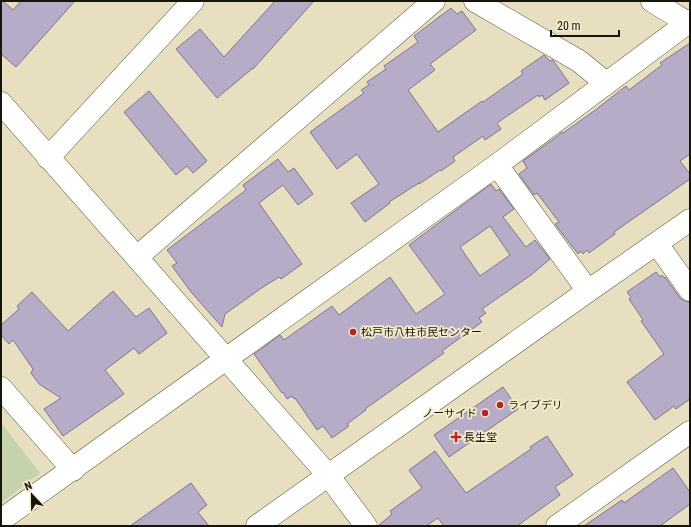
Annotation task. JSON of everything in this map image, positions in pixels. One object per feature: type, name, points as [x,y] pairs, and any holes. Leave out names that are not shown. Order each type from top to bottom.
[{"type":"street","points":[[48,158],[193,1]]},
{"type":"street","points":[[137,257],[434,1]]},
{"type":"street","points":[[475,1],[579,61],[606,83]]},
{"type":"street","points":[[1,520],[73,470],[226,358],[497,165],[689,22],[652,1]]},
{"type":"street","points":[[1,103],[328,475],[366,526]]},
{"type":"street","points":[[497,165],[588,290]]},
{"type":"street","points":[[257,526],[588,290],[690,220]]},
{"type":"street","points":[[657,244],[690,290]]},
{"type":"street","points":[[1,388],[73,470]]},
{"type":"street","points":[[557,526],[690,432]]},
{"type":"green space","points":[[1,423],[40,473],[1,503]]},
{"type":"building","points":[[1,1],[13,10],[21,1],[75,1],[16,67],[1,54]]},
{"type":"building","points":[[275,1],[314,1],[253,69],[217,98],[176,49],[200,29],[224,57]]},
{"type":"building","points":[[451,8],[457,14],[462,11],[476,30],[430,64],[435,70],[408,90],[438,132],[523,74],[521,71],[544,55],[550,61],[553,60],[569,83],[545,100],[542,95],[539,97],[538,95],[497,123],[501,129],[485,140],[483,136],[453,157],[455,161],[389,202],[390,203],[365,222],[351,203],[379,184],[357,154],[337,169],[310,132],[364,93],[361,90],[369,85],[367,82],[386,69],[384,66],[418,42],[414,36]]},
{"type":"building","points":[[690,43],[690,154],[680,161],[690,174],[690,179],[614,232],[615,234],[589,253],[587,250],[583,254],[581,251],[578,254],[555,224],[559,222],[537,193],[534,195],[519,174],[527,168],[523,161],[562,132],[563,133],[594,111],[626,86],[629,90],[662,65],[660,63]]},
{"type":"building","points":[[149,91],[207,161],[193,173],[187,166],[176,175],[124,112]]},
{"type":"building","points":[[278,159],[288,172],[294,168],[313,194],[298,205],[283,185],[259,203],[302,264],[281,279],[279,277],[263,287],[225,314],[222,327],[191,292],[172,266],[177,263],[167,250],[246,190],[243,185]]},
{"type":"building","points":[[491,184],[496,191],[499,189],[514,209],[503,217],[526,247],[535,240],[550,259],[531,275],[482,309],[486,313],[479,318],[482,322],[442,351],[444,353],[365,409],[366,410],[347,424],[349,426],[332,438],[323,426],[317,430],[295,398],[294,399],[292,396],[287,399],[254,354],[280,335],[284,340],[332,306],[339,315],[390,277],[416,314],[445,294],[409,245]],"holes":[[[490,226],[510,255],[480,276],[460,247]]]},
{"type":"building","points":[[656,272],[660,277],[662,275],[664,278],[665,277],[680,298],[690,302],[690,399],[676,409],[674,406],[655,420],[627,382],[664,354],[641,321],[643,320],[629,299],[631,297],[627,292]]},
{"type":"building","points":[[113,291],[136,317],[149,308],[167,333],[139,354],[134,348],[105,370],[124,394],[63,436],[44,409],[61,398],[39,384],[31,373],[33,369],[13,340],[9,344],[1,335],[1,325],[19,309],[17,306],[32,292],[68,331]]},
{"type":"building","points":[[503,387],[518,409],[449,457],[434,435]]},
{"type":"building","points":[[547,436],[573,475],[555,487],[560,495],[517,526],[444,526],[438,518],[426,526],[378,526],[392,514],[390,511],[422,488],[409,470],[435,451],[466,493],[531,449],[530,447]]},
{"type":"building","points":[[673,468],[690,492],[690,504],[660,526],[584,526],[622,500],[624,503]]},
{"type":"building","points":[[191,483],[207,505],[198,512],[209,526],[130,526]]},
{"type":"place","name":"松戸市八柱市民センター","points":[[353,332]]},
{"type":"place","name":"ライブデリ","points":[[500,405]]},
{"type":"place","name":"ノーサイド","points":[[485,413]]},
{"type":"place","name":"長生堂","points":[[456,437]]}]
